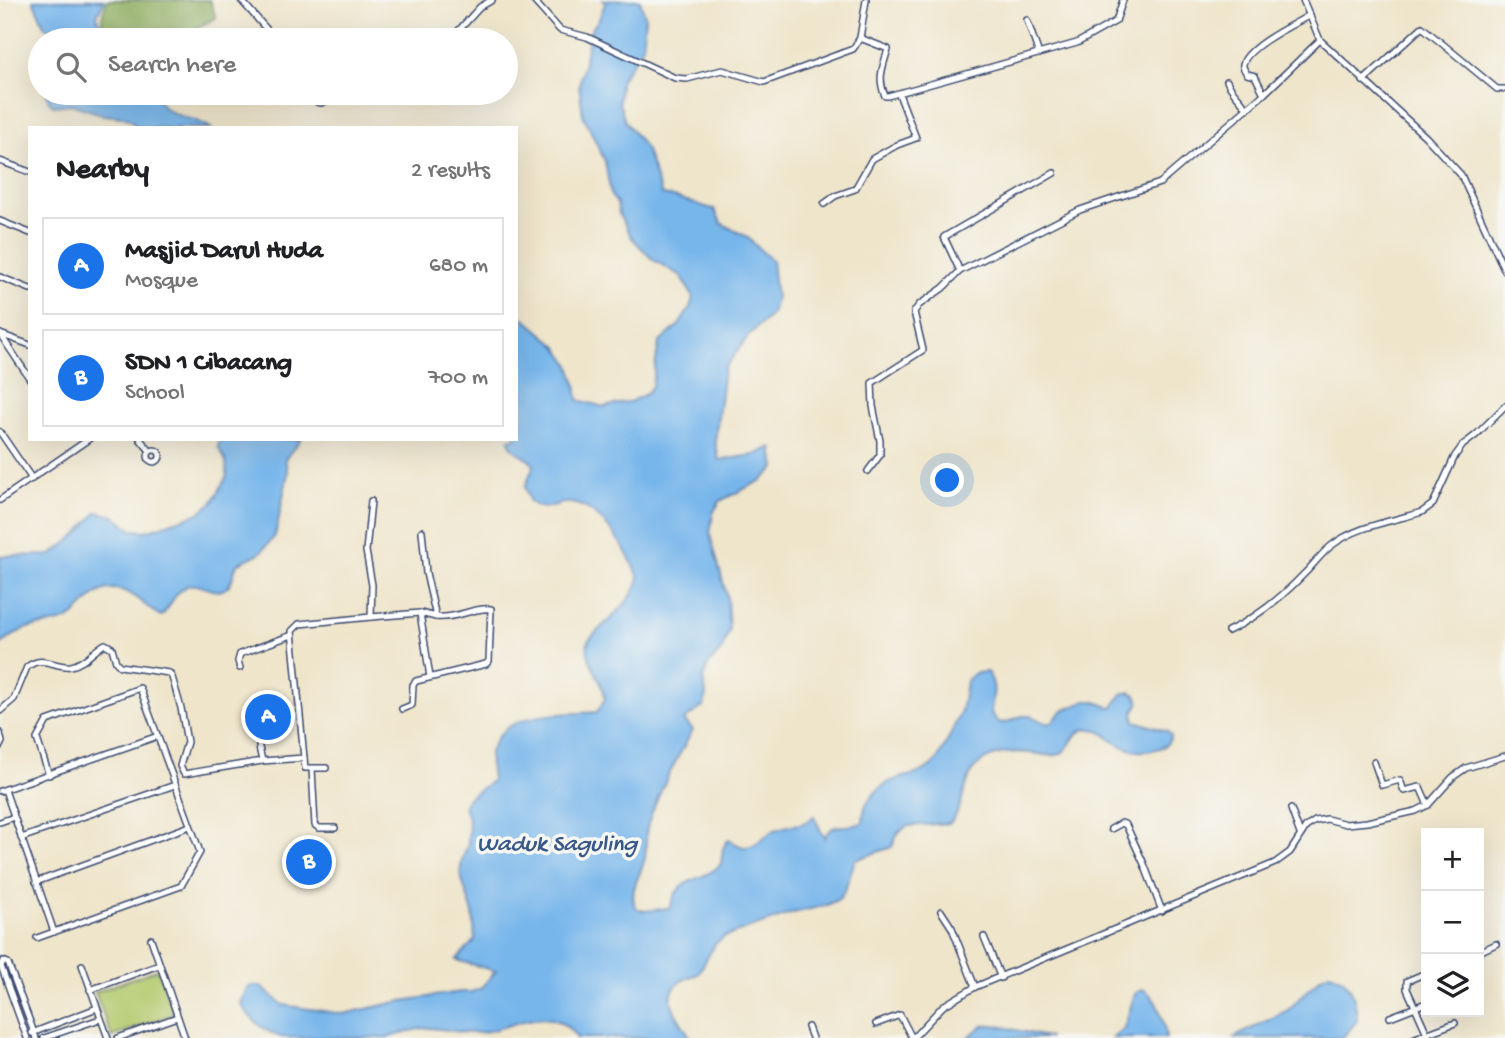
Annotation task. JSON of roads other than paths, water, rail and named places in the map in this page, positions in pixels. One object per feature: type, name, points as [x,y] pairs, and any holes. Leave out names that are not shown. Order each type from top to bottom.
[{"type":"street","points":[[241,0],[266,28]]},
{"type":"street","points":[[461,28],[480,7],[492,0]]},
{"type":"street","points":[[533,0],[559,30],[587,37],[671,77],[687,79],[722,71],[756,81],[774,80],[826,57],[853,49],[860,38],[866,0]]},
{"type":"street","points":[[860,38],[887,48],[880,70],[882,87],[885,96],[899,94],[1077,43],[1119,18],[1123,0]]},
{"type":"street","points":[[1303,0],[1320,40],[1426,137],[1461,175],[1505,271]]},
{"type":"street","points":[[1264,94],[1255,76],[1247,74],[1243,68],[1244,62],[1258,46],[1310,15]]},
{"type":"street","points":[[1027,20],[1040,54]]},
{"type":"street","points":[[1363,81],[1422,27],[1497,89],[1505,89]]},
{"type":"street","points":[[868,471],[880,454],[872,383],[923,351],[914,312],[919,305],[943,288],[960,271],[1080,210],[1160,183],[1264,94],[1320,40]]},
{"type":"street","points":[[1227,81],[1230,89],[1238,95],[1247,109]]},
{"type":"street","points":[[824,204],[835,196],[855,189],[872,159],[916,138],[899,94]]},
{"type":"street","points":[[0,161],[28,171]]},
{"type":"street","points":[[960,271],[944,237],[1054,173]]},
{"type":"street","points":[[0,222],[28,232]]},
{"type":"street","points":[[0,277],[28,288]]},
{"type":"street","points":[[0,334],[28,344]]},
{"type":"street","points":[[0,334],[28,376]]},
{"type":"street","points":[[1228,631],[1244,624],[1281,598],[1333,544],[1346,537],[1422,512],[1433,504],[1455,456],[1463,445],[1505,406]]},
{"type":"street","points":[[0,432],[32,479]]},
{"type":"street","points":[[0,500],[86,441]]},
{"type":"street","points":[[142,441],[149,451]]},
{"type":"street","points":[[371,501],[366,551],[372,585],[371,617]]},
{"type":"street","points":[[422,530],[426,573],[436,617]]},
{"type":"street","points":[[326,768],[305,768],[292,635],[294,627],[299,624],[419,613],[455,617],[484,608],[491,609],[490,658],[486,664],[414,682],[412,705],[402,709]]},
{"type":"street","points":[[419,613],[430,677]]},
{"type":"street","points":[[240,668],[240,654],[292,635]]},
{"type":"street","points":[[0,711],[15,699],[30,664],[43,660],[71,666],[107,644],[112,648],[120,666],[169,673],[172,677],[187,743],[180,766],[182,773],[262,761],[304,758]]},
{"type":"street","points":[[37,938],[181,886],[200,852],[140,688],[47,721],[37,739],[49,775]]},
{"type":"street","points":[[0,733],[0,746]]},
{"type":"street","points":[[54,932],[2,790],[158,736]]},
{"type":"street","points":[[259,747],[262,761]]},
{"type":"street","points":[[876,1024],[900,1015],[912,1038],[943,1006],[975,987],[1275,863],[1290,852],[1300,834],[1310,824],[1321,819],[1346,824],[1367,822],[1416,811],[1428,805],[1453,777],[1466,768],[1505,756]]},
{"type":"street","points":[[1374,762],[1382,785],[1400,780],[1404,791],[1420,787],[1428,805]]},
{"type":"street","points":[[312,769],[315,825],[319,828],[335,828]]},
{"type":"street","points":[[21,838],[175,785]]},
{"type":"street","points":[[1291,809],[1300,834]]},
{"type":"street","points":[[0,822],[14,817]]},
{"type":"street","points":[[1111,829],[1122,823],[1126,825],[1162,911]]},
{"type":"street","points":[[36,882],[190,826]]},
{"type":"street","points":[[941,911],[952,928],[975,987]]},
{"type":"street","points":[[984,937],[1001,978]]},
{"type":"street","points":[[151,939],[185,1038]]},
{"type":"street","points":[[1484,950],[1496,944]]},
{"type":"street","points":[[35,1035],[8,963],[3,961],[1,966],[26,1036],[35,1035],[97,1008]]},
{"type":"street","points":[[82,965],[108,1038]]},
{"type":"street","points":[[90,990],[159,965]]},
{"type":"street","points":[[1421,975],[1407,981],[1407,989],[1428,1036]]},
{"type":"street","points":[[1390,1017],[1421,1005]]},
{"type":"street","points":[[118,1038],[177,1017]]},
{"type":"street","points":[[44,1038],[100,1019]]},
{"type":"street","points":[[1415,1038],[1428,1036],[1455,1023]]},
{"type":"street","points":[[808,1027],[812,1038]]},
{"type":"water","points":[[33,0],[104,0],[97,16],[101,28],[47,28]]},
{"type":"water","name":"Waduk Saguling","points":[[603,0],[640,0],[645,16],[643,46],[620,81],[619,103],[625,121],[645,148],[662,195],[714,209],[722,224],[746,236],[772,261],[776,299],[772,314],[750,334],[724,369],[715,441],[719,460],[755,455],[772,447],[775,468],[762,480],[720,501],[713,513],[710,534],[727,597],[729,631],[722,649],[708,665],[703,679],[706,693],[704,706],[684,720],[693,730],[652,811],[646,833],[645,857],[633,897],[636,908],[644,911],[669,908],[684,884],[710,873],[721,864],[723,848],[728,840],[748,847],[773,831],[805,822],[814,816],[824,838],[837,826],[852,826],[863,822],[867,803],[883,786],[921,772],[936,761],[961,712],[967,680],[975,673],[987,672],[990,677],[994,692],[991,713],[998,722],[1005,723],[1022,716],[1031,716],[1051,723],[1062,711],[1086,701],[1113,707],[1122,694],[1131,692],[1139,702],[1133,713],[1135,721],[1167,731],[1171,736],[1164,746],[1144,751],[1124,747],[1101,732],[1087,729],[1078,733],[1064,751],[1057,755],[1012,752],[987,758],[970,775],[958,810],[950,823],[907,826],[898,833],[892,847],[855,860],[845,890],[839,899],[724,937],[715,944],[698,974],[684,979],[672,993],[674,1010],[691,1038],[577,1038],[567,1027],[545,1018],[477,1033],[425,1028],[389,1037],[281,1037],[258,1024],[241,1004],[246,990],[251,986],[260,986],[283,1005],[343,1014],[402,1001],[480,989],[496,971],[456,960],[475,940],[473,913],[461,877],[461,863],[468,844],[469,822],[464,805],[468,798],[492,781],[490,753],[507,728],[534,717],[597,712],[605,699],[591,663],[588,641],[626,603],[637,586],[639,577],[620,543],[593,513],[571,503],[546,508],[530,502],[525,487],[534,465],[516,451],[509,441],[518,441],[518,317],[524,318],[557,346],[569,363],[578,400],[604,407],[632,401],[646,394],[652,386],[659,343],[679,325],[690,308],[693,297],[681,276],[652,259],[632,238],[619,214],[617,203],[611,196],[605,161],[583,115],[579,85],[591,30],[605,3]]},
{"type":"water","points":[[74,105],[162,105],[171,112],[207,126],[136,126],[131,120],[123,117],[104,115]]},
{"type":"water","points":[[220,441],[299,441],[285,459],[288,473],[275,536],[260,553],[237,564],[232,581],[225,589],[220,591],[198,585],[187,586],[179,592],[161,616],[128,593],[107,589],[95,595],[70,618],[24,629],[0,645],[0,556],[51,555],[77,535],[97,512],[114,516],[132,530],[146,531],[197,514],[213,502],[227,476],[226,461],[218,447]]},
{"type":"water","points":[[1329,973],[1348,985],[1355,1005],[1357,1021],[1342,1038],[1233,1038],[1288,1010],[1321,977]]},
{"type":"water","points":[[1143,989],[1157,1004],[1166,1038],[1113,1038],[1124,1028],[1135,994]]},
{"type":"water","points":[[995,1025],[1050,1038],[967,1038],[982,1026]]},
{"type":"place","name":"Masjid Darul Huda","points":[[268,717]]},
{"type":"place","name":"SDN 1 Cibacang","points":[[309,862]]}]
